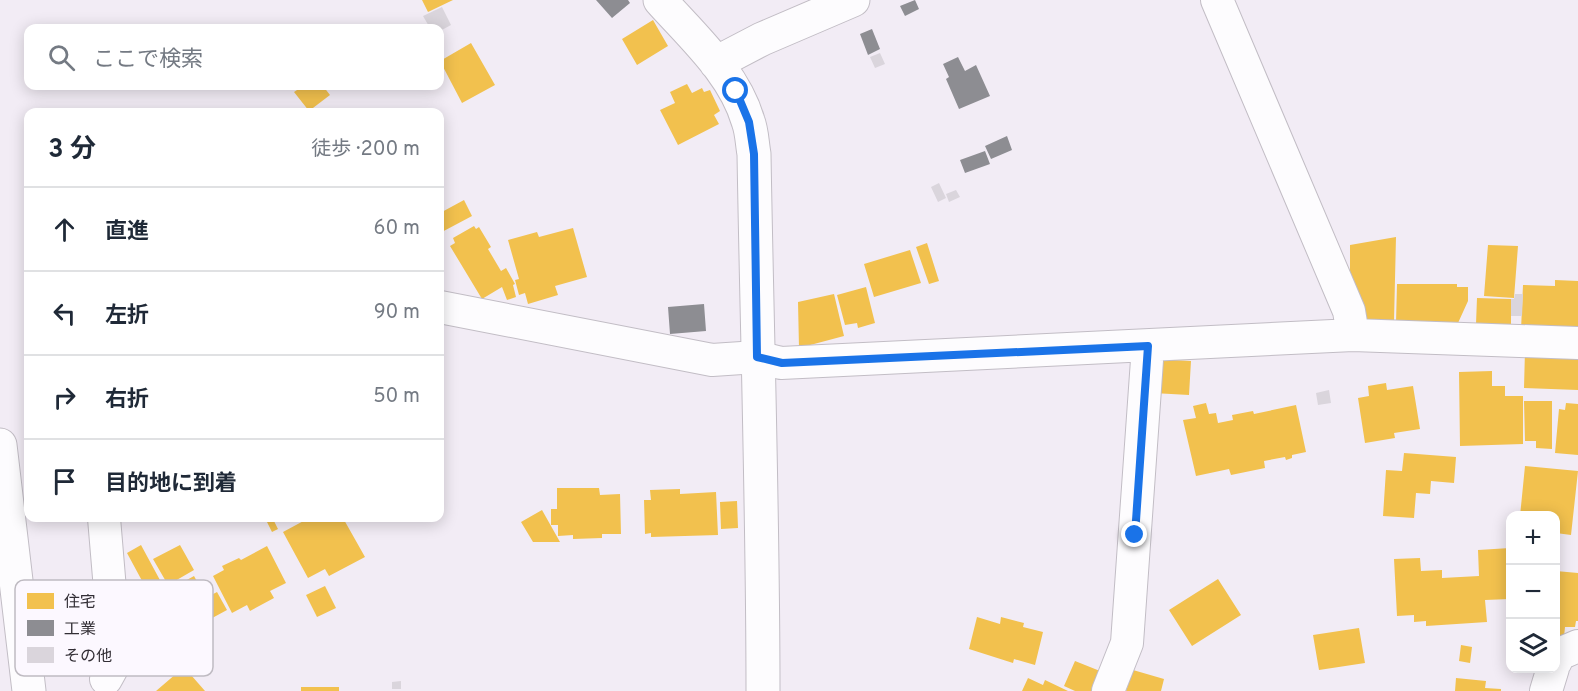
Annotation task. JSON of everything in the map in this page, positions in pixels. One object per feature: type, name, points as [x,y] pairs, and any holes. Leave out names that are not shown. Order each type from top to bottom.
[{"type":"street","points":[[660,0],[716,63],[736,91],[749,122],[754,154],[757,357],[763,513],[763,691]]},
{"type":"street","points":[[716,63],[762,39],[853,0]]},
{"type":"street","points":[[1217,0],[1349,311],[1353,336]]},
{"type":"street","points":[[444,308],[712,360],[757,357],[782,363],[1353,336],[1578,343]]},
{"type":"street","points":[[1108,691],[1127,643],[1148,346]]},
{"type":"street","points":[[0,445],[16,580]]},
{"type":"street","points":[[104,522],[109,580]]},
{"type":"street","points":[[1560,654],[1578,646]]},
{"type":"street","points":[[1546,691],[1552,673]]},
{"type":"street","points":[[27,676],[29,691]]},
{"type":"building: 住宅","points":[[422,0],[453,0],[428,12]]},
{"type":"building: 住宅","points":[[653,20],[668,46],[637,65],[622,39]]},
{"type":"building: 住宅","points":[[471,43],[495,85],[462,103],[444,69],[444,59]]},
{"type":"building: 住宅","points":[[687,84],[692,93],[702,88],[704,92],[710,90],[720,111],[714,115],[719,124],[678,145],[660,110],[675,103],[670,92]]},
{"type":"building: 住宅","points":[[297,90],[326,90],[330,95],[313,108],[307,108],[294,92]]},
{"type":"building: 住宅","points":[[464,200],[472,216],[444,231],[444,211]]},
{"type":"building: 住宅","points":[[474,226],[476,229],[479,227],[491,247],[488,249],[501,271],[506,268],[515,284],[513,285],[516,297],[507,300],[502,287],[482,299],[450,246],[455,243],[453,238]]},
{"type":"building: 住宅","points":[[573,228],[587,277],[555,286],[558,295],[528,304],[525,293],[519,295],[515,280],[519,279],[508,240],[537,232],[539,237]]},
{"type":"building: 住宅","points":[[1396,237],[1394,321],[1368,322],[1360,312],[1343,273],[1350,272],[1350,245]]},
{"type":"building: 住宅","points":[[927,243],[939,281],[929,284],[916,247]]},
{"type":"building: 住宅","points":[[1488,245],[1518,246],[1514,298],[1484,296]]},
{"type":"building: 住宅","points":[[910,250],[921,283],[874,297],[864,264]]},
{"type":"building: 住宅","points":[[1555,280],[1578,281],[1578,328],[1521,330],[1523,285],[1555,286]]},
{"type":"building: 住宅","points":[[1397,284],[1457,284],[1457,287],[1468,287],[1468,301],[1458,323],[1396,323]]},
{"type":"building: 住宅","points":[[866,287],[875,323],[858,328],[857,323],[845,325],[837,295]]},
{"type":"building: 住宅","points":[[834,294],[844,336],[799,348],[798,302]]},
{"type":"building: 住宅","points":[[1477,298],[1511,299],[1511,324],[1476,324]]},
{"type":"building: 住宅","points":[[1525,350],[1578,352],[1578,390],[1524,388]]},
{"type":"building: 住宅","points":[[1155,359],[1191,361],[1189,395],[1153,393]]},
{"type":"building: 住宅","points":[[1492,371],[1492,386],[1505,386],[1505,396],[1523,396],[1523,444],[1460,446],[1459,372]]},
{"type":"building: 住宅","points":[[1386,383],[1387,390],[1413,386],[1420,429],[1394,433],[1395,438],[1365,443],[1358,398],[1369,396],[1368,386]]},
{"type":"building: 住宅","points":[[1524,401],[1552,401],[1552,449],[1536,448],[1536,441],[1525,441]]},
{"type":"building: 住宅","points":[[1206,403],[1209,414],[1216,413],[1218,423],[1233,420],[1232,415],[1253,411],[1254,414],[1296,405],[1306,452],[1292,455],[1292,458],[1286,460],[1285,457],[1264,461],[1265,468],[1231,475],[1229,469],[1196,476],[1183,420],[1196,418],[1193,406]]},
{"type":"building: 住宅","points":[[1566,403],[1578,404],[1578,455],[1555,453],[1559,409],[1565,410]]},
{"type":"building: 住宅","points":[[1404,453],[1456,457],[1454,483],[1431,481],[1430,494],[1416,493],[1414,518],[1383,516],[1386,470],[1402,471]]},
{"type":"building: 住宅","points":[[1525,466],[1578,471],[1571,535],[1560,534],[1560,511],[1520,511]]},
{"type":"building: 住宅","points":[[557,488],[599,488],[600,495],[620,494],[621,534],[602,534],[602,538],[573,539],[573,535],[558,536],[558,525],[551,525],[551,509],[557,509]]},
{"type":"building: 住宅","points":[[680,489],[680,494],[716,492],[718,535],[651,537],[651,533],[645,534],[644,500],[651,500],[650,490]]},
{"type":"building: 住宅","points":[[737,501],[738,528],[721,529],[720,502]]},
{"type":"building: 住宅","points":[[542,510],[560,542],[533,542],[521,522]]},
{"type":"building: 住宅","points":[[267,522],[274,522],[278,529],[272,532]]},
{"type":"building: 住宅","points":[[302,522],[345,522],[365,557],[329,576],[325,569],[308,578],[283,532]]},
{"type":"building: 住宅","points":[[141,545],[160,580],[142,580],[127,553]]},
{"type":"building: 住宅","points":[[180,545],[194,570],[177,580],[165,580],[153,559]]},
{"type":"building: 住宅","points":[[267,546],[286,583],[270,591],[274,598],[250,611],[247,605],[232,613],[213,576],[224,570],[222,566],[239,558],[241,560]]},
{"type":"building: 住宅","points":[[1506,548],[1506,599],[1485,600],[1487,622],[1426,626],[1426,621],[1414,622],[1414,615],[1397,616],[1394,559],[1420,558],[1421,571],[1442,570],[1442,578],[1479,576],[1478,550]]},
{"type":"building: 住宅","points":[[1560,571],[1578,573],[1578,621],[1575,627],[1565,627],[1564,637],[1560,636]]},
{"type":"building: 住宅","points":[[1218,579],[1241,615],[1192,646],[1169,610]]},
{"type":"building: 住宅","points":[[325,586],[336,608],[317,617],[306,595]]},
{"type":"building: 住宅","points":[[217,592],[227,610],[213,618],[213,594]]},
{"type":"building: 住宅","points":[[977,617],[1000,624],[1001,617],[1024,623],[1023,627],[1043,632],[1035,665],[1014,659],[1013,663],[969,649]]},
{"type":"building: 住宅","points":[[1359,628],[1365,663],[1319,670],[1313,635]]},
{"type":"building: 住宅","points":[[1461,645],[1472,647],[1470,663],[1459,661]]},
{"type":"building: 住宅","points":[[1075,661],[1100,671],[1092,691],[1075,691],[1064,686]]},
{"type":"building: 住宅","points":[[1133,670],[1164,679],[1161,691],[1126,691]]},
{"type":"building: 住宅","points":[[174,676],[192,676],[205,691],[156,691]]},
{"type":"building: 住宅","points":[[1028,678],[1043,685],[1045,680],[1068,691],[1022,691]]},
{"type":"building: 住宅","points":[[1456,678],[1486,681],[1485,688],[1501,689],[1501,691],[1455,691]]},
{"type":"building: 住宅","points":[[301,687],[339,687],[339,691],[301,691]]},
{"type":"building: 工業","points":[[596,0],[628,0],[630,3],[612,18]]},
{"type":"building: 工業","points":[[915,0],[919,9],[905,16],[900,6]]},
{"type":"building: 工業","points":[[872,29],[880,49],[868,55],[860,34]]},
{"type":"building: 工業","points":[[958,57],[965,71],[976,65],[990,96],[959,109],[946,79],[949,77],[943,64]]},
{"type":"building: 工業","points":[[1007,136],[1012,150],[991,159],[985,146]]},
{"type":"building: 工業","points":[[985,151],[990,164],[965,173],[960,160]]},
{"type":"building: 工業","points":[[704,304],[706,331],[670,334],[668,307]]},
{"type":"building: その他","points":[[442,7],[451,25],[444,29],[444,24],[428,24],[423,16]]},
{"type":"building: その他","points":[[880,53],[885,64],[875,68],[870,57]]},
{"type":"building: その他","points":[[939,183],[946,198],[938,202],[931,187]]},
{"type":"building: その他","points":[[956,190],[960,197],[949,202],[946,194]]},
{"type":"building: その他","points":[[1515,294],[1523,294],[1522,316],[1511,316],[1511,299],[1514,299]]},
{"type":"building: その他","points":[[1329,390],[1331,403],[1318,405],[1316,393]]},
{"type":"building: その他","points":[[401,681],[401,689],[392,689],[392,682]]},
{"type":"route","points":[[736,91],[749,122],[754,154],[757,357],[782,363],[1148,346],[1135,535]]}]
